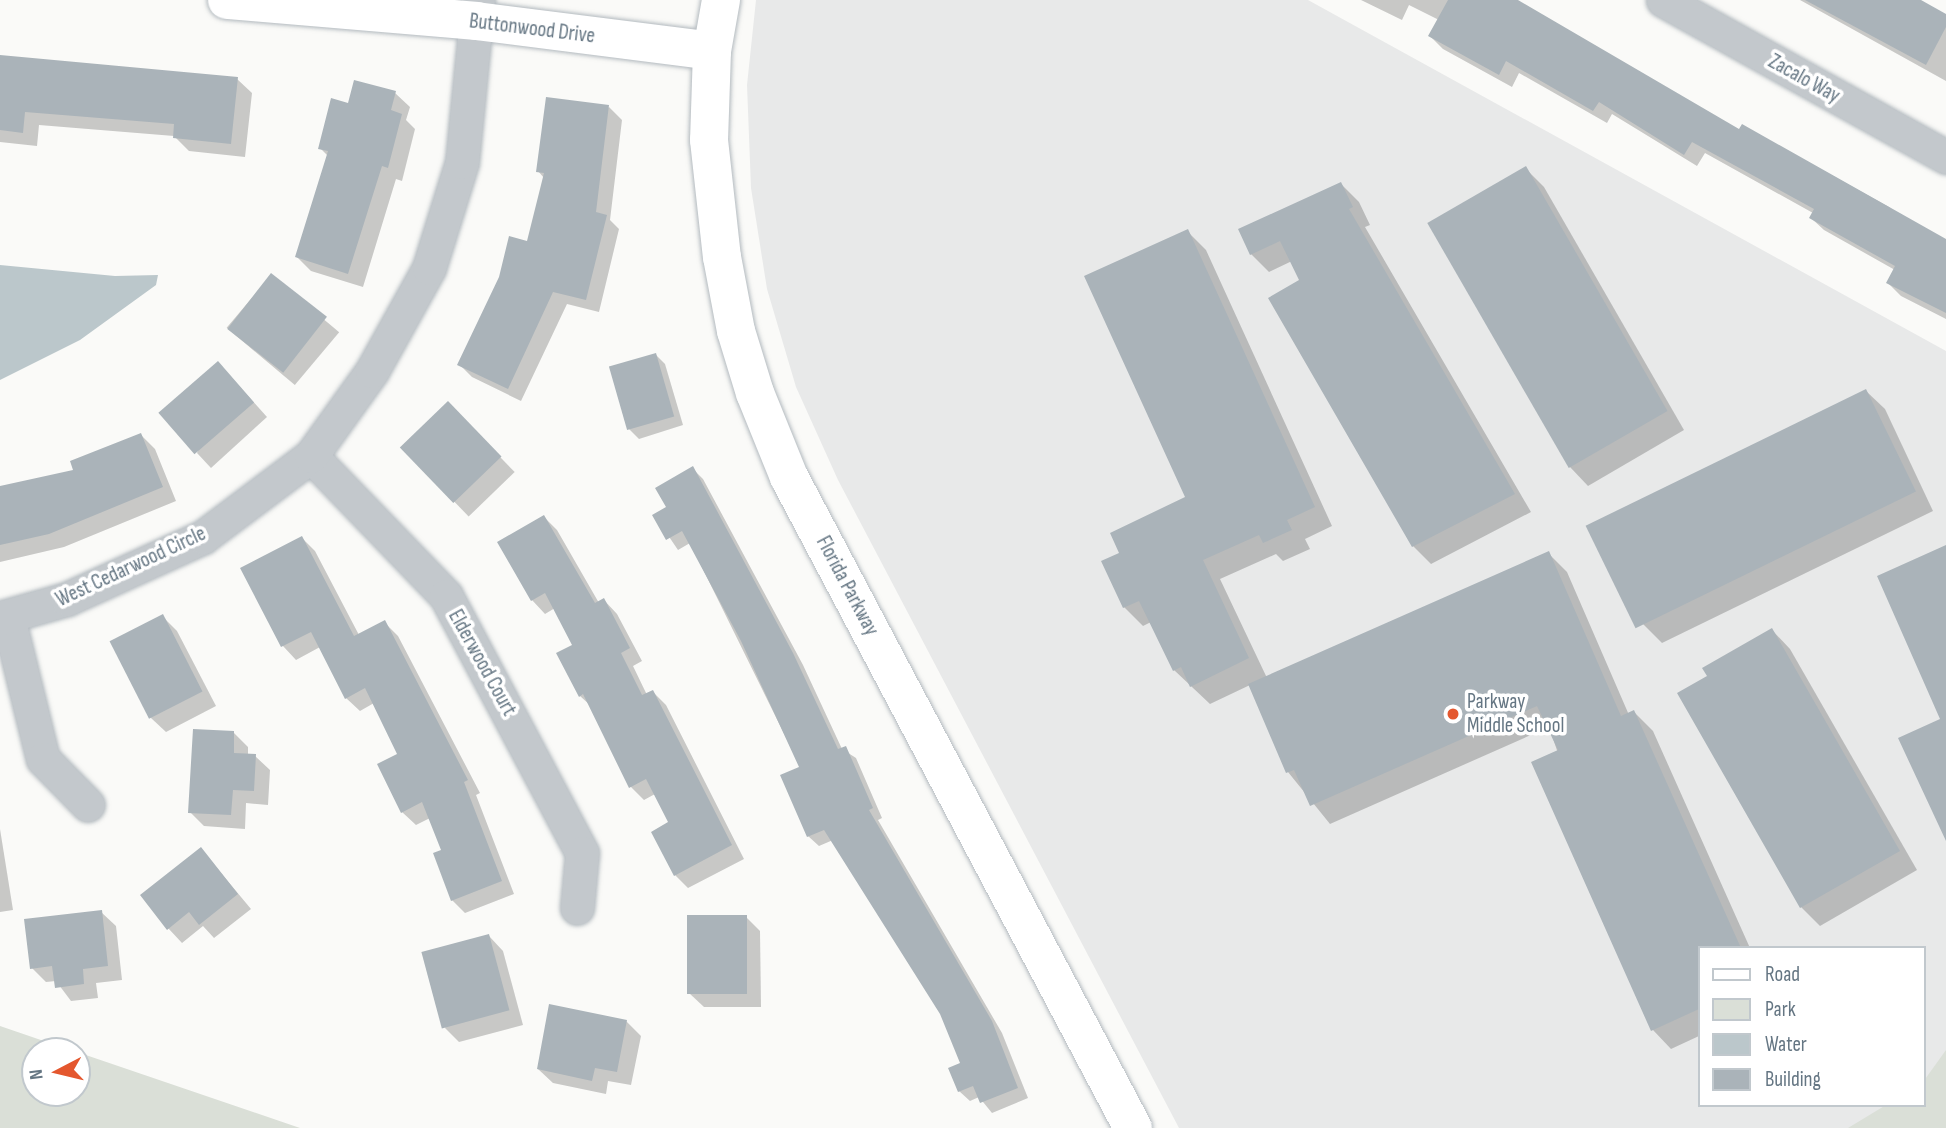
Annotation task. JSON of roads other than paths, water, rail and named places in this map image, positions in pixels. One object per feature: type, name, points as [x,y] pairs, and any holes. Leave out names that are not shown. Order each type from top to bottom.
[{"type":"street","name":"Buttonwood Drive","points":[[227,0],[477,11],[712,51]]},
{"type":"street","name":"Florida Parkway","points":[[722,0],[712,51],[709,140],[722,257],[736,331],[755,393],[789,477],[1133,1128]]},
{"type":"street","name":"Zacalo Way","points":[[1663,0],[1946,157]]},
{"type":"street","name":"West Cedarwood Circle","points":[[4,617],[67,599],[202,537],[312,456],[372,371],[429,268],[462,162],[477,11]]},
{"type":"street","name":"Elderwood Court","points":[[312,456],[446,596],[582,853],[577,908]]},
{"type":"street","points":[[4,617],[43,759],[88,805]]},
{"type":"water","points":[[0,265],[115,276],[158,275],[156,285],[80,340],[0,380]]},
{"type":"place","name":"Parkway Middle School","points":[[1453,714]]}]
